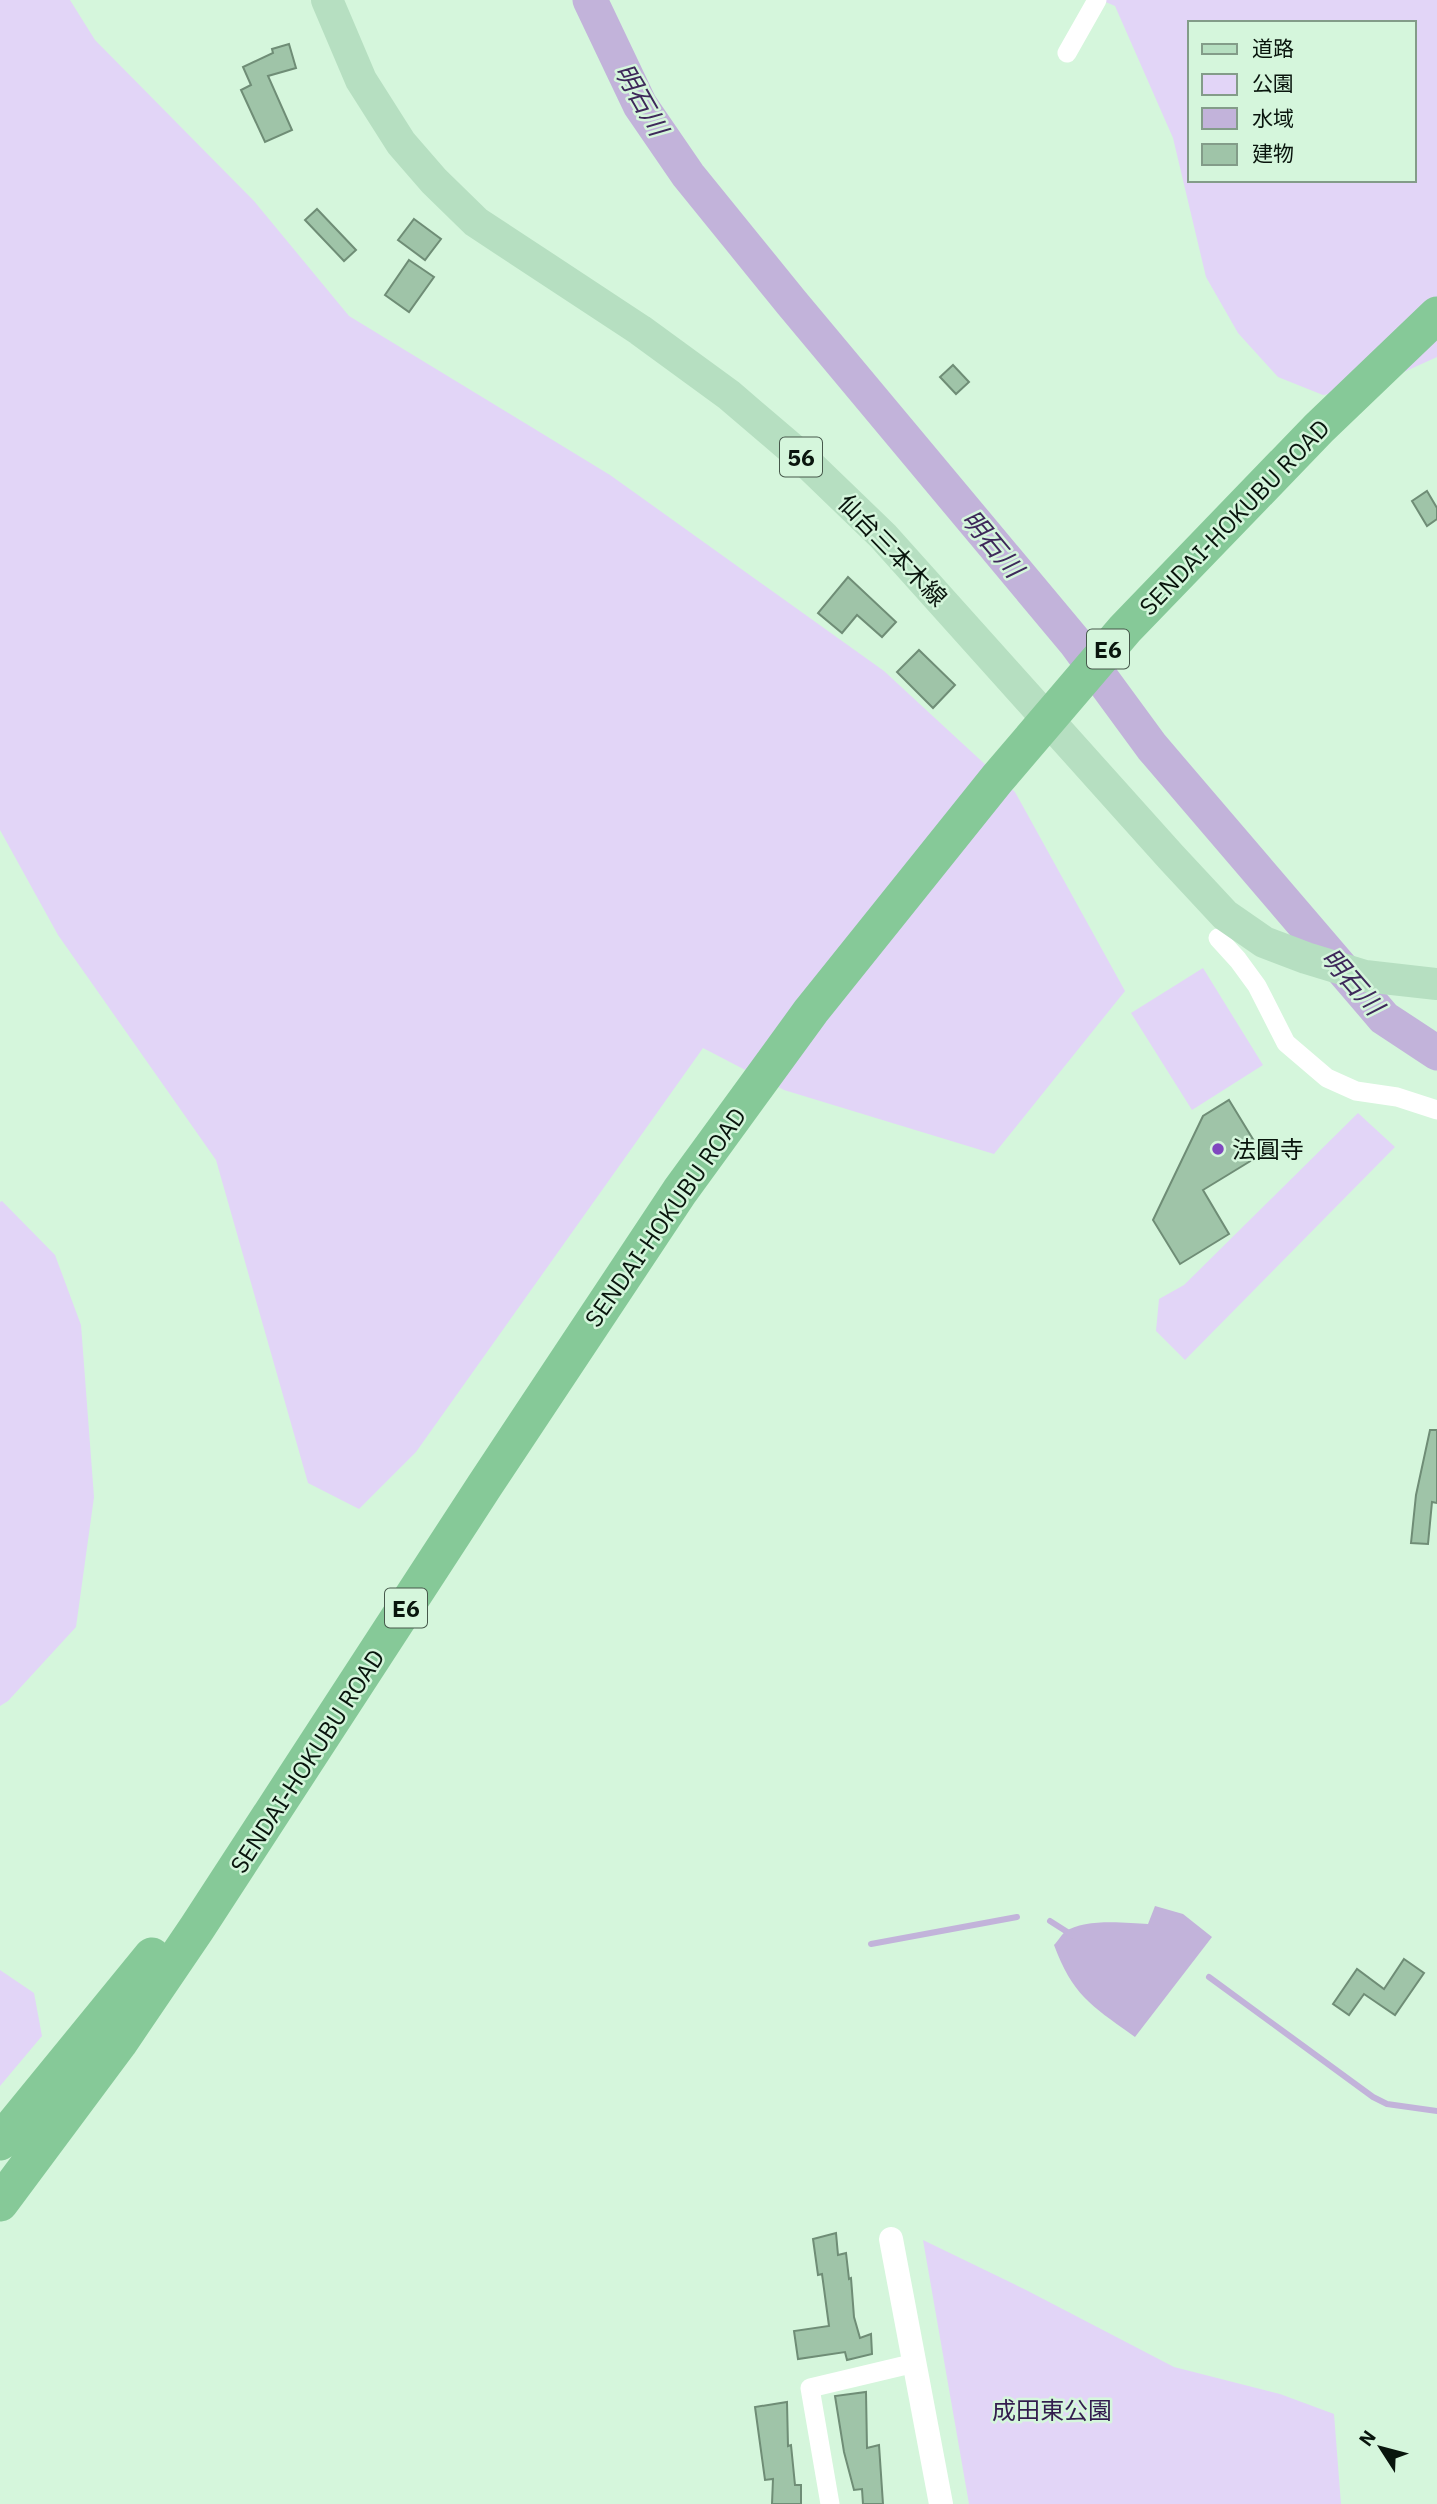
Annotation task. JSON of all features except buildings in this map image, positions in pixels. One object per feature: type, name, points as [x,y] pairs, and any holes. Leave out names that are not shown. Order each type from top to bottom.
[{"type":"highway","name":"SENDAI-HOKUBU ROAD","points":[[0,2203],[119,2043],[680,1191],[811,1012],[997,779],[1125,629],[1319,428],[1437,315]]},
{"type":"highway","points":[[0,2141],[195,1903],[327,1728]]},
{"type":"main road","name":"仙台三本木線","points":[[327,0],[362,80],[401,143],[433,181],[476,222],[640,330],[729,395],[798,454],[883,536],[1225,915],[1264,942],[1306,958],[1365,976],[1423,983]]},
{"type":"street","points":[[1067,53],[1097,0]]},
{"type":"street","points":[[1218,938],[1256,986],[1286,1043],[1326,1077],[1356,1091],[1397,1097],[1437,1110]]},
{"type":"street","points":[[891,2239],[941,2504]]},
{"type":"street","points":[[830,2504],[810,2388],[915,2363]]},
{"type":"green space","points":[[0,0],[70,0],[95,40],[254,201],[349,316],[610,475],[884,671],[1015,792],[1125,991],[994,1154],[784,1090],[703,1048],[416,1452],[359,1509],[308,1483],[216,1160],[58,935],[0,830]]},
{"type":"green space","points":[[1101,0],[1437,0],[1437,357],[1371,387],[1323,395],[1278,377],[1238,333],[1206,277],[1173,138],[1115,6]]},
{"type":"green space","points":[[1203,968],[1263,1065],[1192,1110],[1131,1013]]},
{"type":"green space","points":[[1358,1113],[1395,1147],[1185,1360],[1156,1331],[1159,1299],[1184,1285]]},
{"type":"green space","points":[[2,1201],[55,1255],[81,1325],[94,1497],[76,1627],[8,1701],[0,1706],[0,1202]]},
{"type":"green space","points":[[0,1970],[34,1993],[42,2036],[0,2086]]},
{"type":"green space","name":"成田東公園","points":[[923,2240],[1174,2367],[1280,2394],[1334,2414],[1341,2504],[969,2504]]},
{"type":"water","points":[[1155,1906],[1183,1914],[1212,1937],[1135,2037],[1095,2008],[1077,1988],[1054,1945],[1065,1932],[1083,1925],[1105,1922],[1148,1924]]},
{"type":"waterway","name":"明石川","points":[[590,0],[640,105],[688,175],[1075,642],[1152,747],[1384,1018],[1437,1053]]},
{"type":"waterway","points":[[871,1944],[1017,1917]]},
{"type":"waterway","points":[[1050,1921],[1072,1935]]},
{"type":"waterway","points":[[1209,1977],[1373,2097],[1387,2104],[1437,2111]]},
{"type":"place","name":"法圓寺","points":[[1218,1149]]}]
